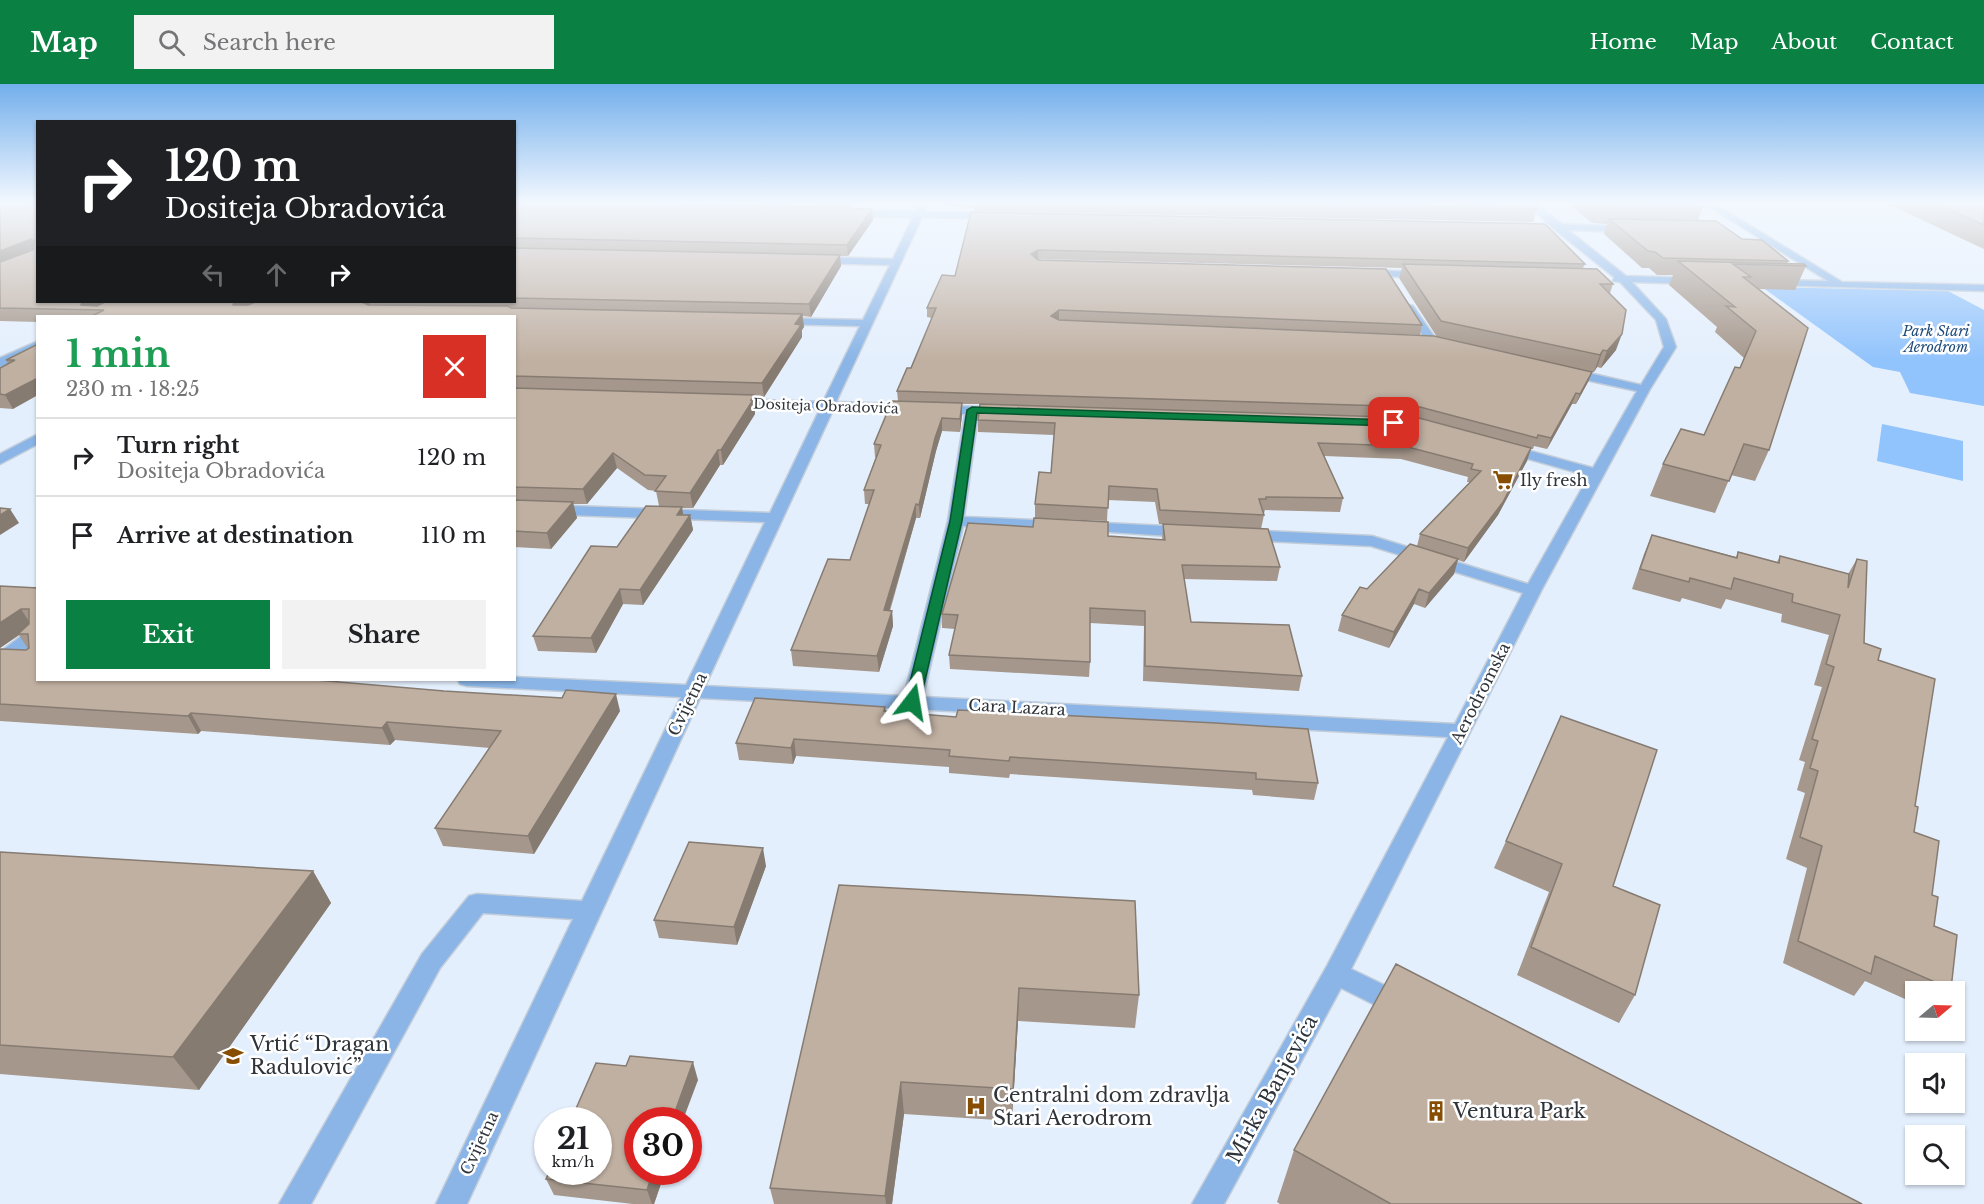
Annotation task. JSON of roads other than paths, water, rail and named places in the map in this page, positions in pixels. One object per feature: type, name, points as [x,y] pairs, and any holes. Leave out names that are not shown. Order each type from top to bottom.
[{"type":"street","name":"Cvijetna","points":[[451,1204],[898,256]]},
{"type":"street","name":"Aerodromska","points":[[1336,974],[1384,885],[1460,731],[1533,591],[1644,389],[1670,347],[1661,319],[1623,279],[1595,256]]},
{"type":"street","points":[[1795,256],[1840,284]]},
{"type":"street","points":[[800,260],[895,262]]},
{"type":"street","points":[[1354,273],[1392,278],[1436,275]]},
{"type":"street","points":[[1599,279],[1703,281]]},
{"type":"street","points":[[1760,282],[1984,288]]},
{"type":"street","points":[[1972,287],[1984,293]]},
{"type":"street","points":[[1405,302],[1431,342]]},
{"type":"street","points":[[760,321],[867,323]]},
{"type":"street","points":[[0,363],[36,346]]},
{"type":"street","points":[[1555,369],[1644,389]]},
{"type":"street","name":"Dositeja Obradovića","points":[[723,402],[1019,412]]},
{"type":"street","points":[[912,702],[956,521],[972,410]]},
{"type":"street","points":[[0,460],[36,440]]},
{"type":"street","points":[[1497,446],[1599,474]]},
{"type":"street","points":[[516,508],[775,518]]},
{"type":"street","points":[[956,521],[1206,533]]},
{"type":"street","points":[[1230,534],[1372,541],[1533,591]]},
{"type":"street","points":[[2,657],[36,633]]},
{"type":"street","points":[[2,657],[36,659]]},
{"type":"street","name":"Cara Lazara","points":[[490,681],[1460,731]]},
{"type":"street","points":[[294,1204],[430,961],[477,903],[590,911]]},
{"type":"street","points":[[1336,974],[1421,1015]]},
{"type":"street","name":"Mirka Banjevića","points":[[1207,1204],[1336,974]]},
{"type":"place","name":"Ily fresh","points":[[1503,480]]},
{"type":"place","name":"Vrtić “Dragan Radulović”","points":[[233,1056]]},
{"type":"place","name":"Centralni dom zdravlja Stari Aerodrom","points":[[976,1106]]},
{"type":"place","name":"Ventura Park","points":[[1436,1111]]},
{"type":"park label","name":"Park Stari Aerodrom","points":[[1936,340]]}]
